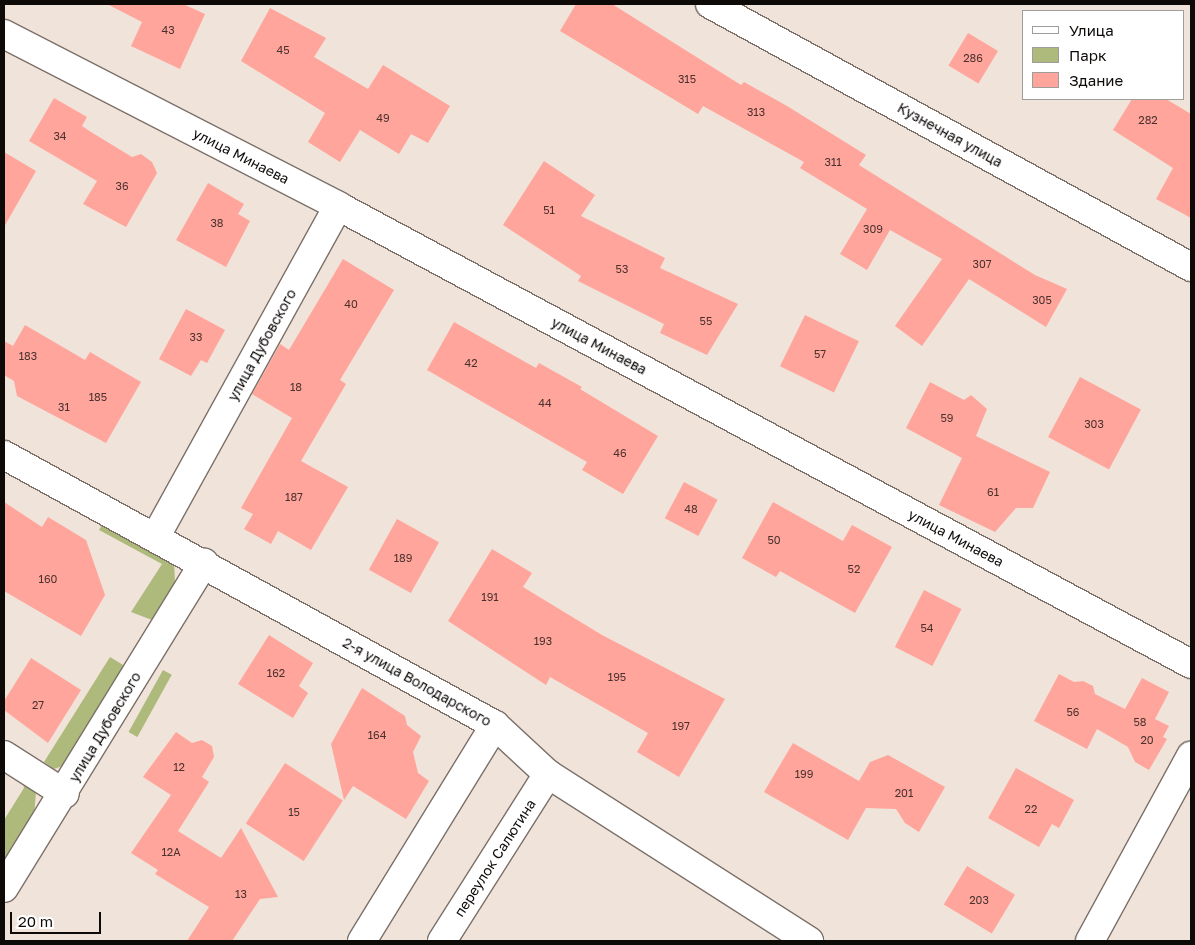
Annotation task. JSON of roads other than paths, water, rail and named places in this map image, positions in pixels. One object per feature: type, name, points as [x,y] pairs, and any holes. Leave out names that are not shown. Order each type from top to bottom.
[{"type":"street","name":"Кузнечная улица","points":[[710,4],[1191,267]]},
{"type":"street","name":"улица Минаева","points":[[4,34],[338,206],[1191,664]]},
{"type":"street","name":"улица Дубовского","points":[[156,536],[338,206]]},
{"type":"street","name":"2-я улица Володарского","points":[[4,455],[156,536],[495,725],[548,774],[809,941]]},
{"type":"street","name":"улица Дубовского","points":[[4,888],[65,794],[204,563]]},
{"type":"street","points":[[362,941],[495,725]]},
{"type":"street","points":[[4,755],[65,794]]},
{"type":"street","points":[[1090,941],[1191,756]]},
{"type":"street","name":"переулок Салютина","points":[[442,941],[548,774]]}]
